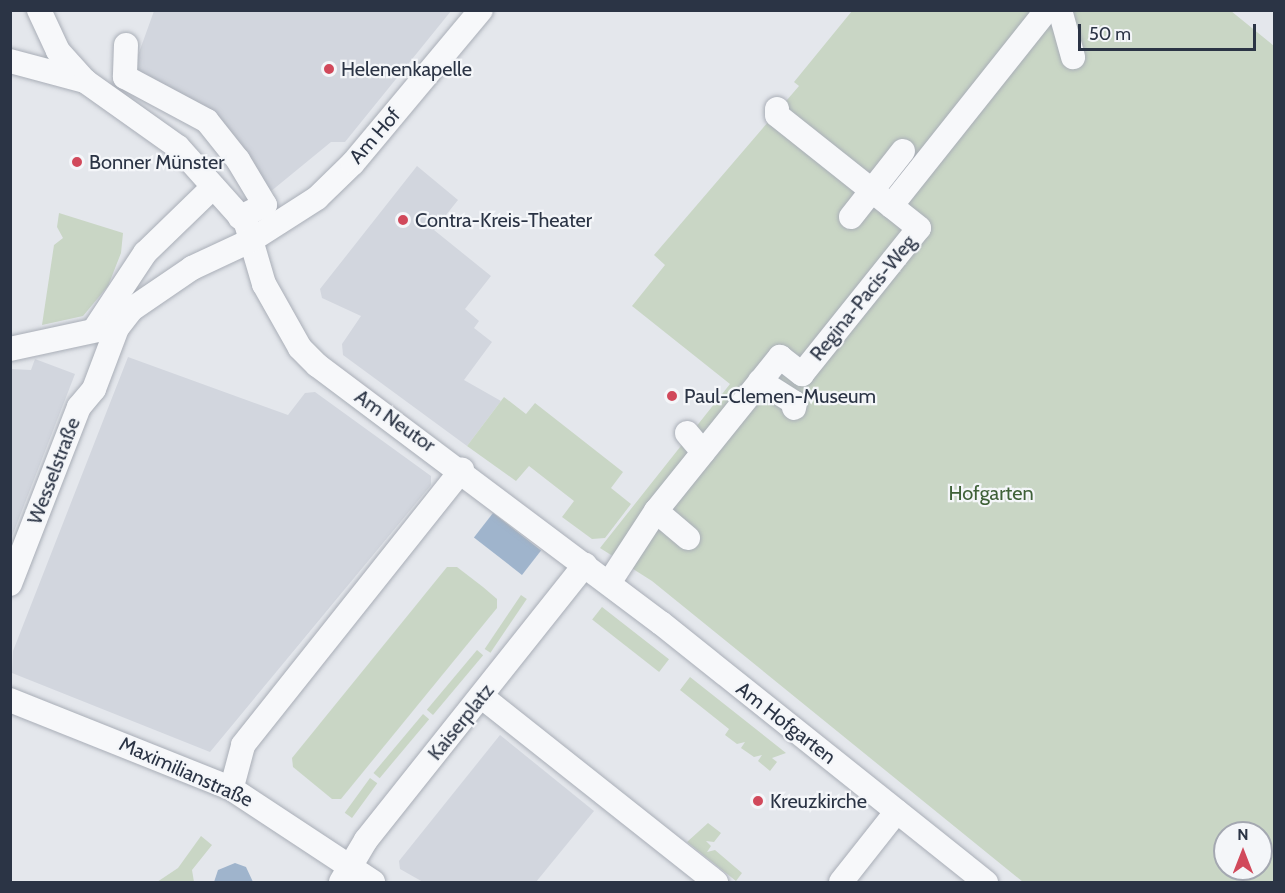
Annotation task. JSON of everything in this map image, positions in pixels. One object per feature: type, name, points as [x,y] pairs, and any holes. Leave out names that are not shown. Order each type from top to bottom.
[{"type":"street","points":[[39,10],[58,51],[85,81]]},
{"type":"street","name":"Am Hof","points":[[107,328],[161,287],[250,241],[317,198],[353,163],[481,10]]},
{"type":"street","name":"Regina-Pacis-Weg","points":[[891,206],[1011,46],[1047,10]]},
{"type":"street","points":[[1060,10],[1073,57]]},
{"type":"street","points":[[126,45],[125,77],[207,121],[238,160],[265,205],[240,218]]},
{"type":"street","points":[[10,61],[85,81]]},
{"type":"street","name":"Am Neutor","points":[[85,81],[117,101],[178,147],[240,218],[264,284],[300,348],[585,565]]},
{"type":"street","name":"Regina-Pacis-Weg","points":[[609,584],[656,511],[760,381],[774,352],[802,374],[919,228],[777,115],[777,109]]},
{"type":"street","points":[[851,217],[903,151]]},
{"type":"street","points":[[10,349],[107,328],[145,253],[213,187]]},
{"type":"street","name":"Wesselstraße","points":[[10,584],[79,407],[94,390],[107,328]]},
{"type":"street","points":[[760,381],[795,403],[794,408]]},
{"type":"street","points":[[687,433],[703,452]]},
{"type":"street","points":[[233,783],[243,745],[462,470]]},
{"type":"street","points":[[656,511],[688,538]]},
{"type":"street","name":"Am Hofgarten","points":[[585,565],[986,882]]},
{"type":"street","name":"Kaiserplatz","points":[[345,875],[481,696],[585,565]]},
{"type":"street","points":[[481,696],[716,882]]},
{"type":"street","name":"Maximilianstraße","points":[[10,700],[232,789],[345,875],[373,882]]},
{"type":"street","points":[[841,882],[897,811]]},
{"type":"shaded area","points":[[154,11],[451,11],[345,142],[331,142],[270,192],[132,72]]},
{"type":"shaded area","points":[[417,166],[458,200],[434,230],[491,276],[465,309],[479,321],[474,328],[492,342],[464,380],[501,401],[467,446],[343,355],[342,344],[361,316],[322,298],[320,289]]},
{"type":"shaded area","points":[[128,357],[288,415],[305,393],[315,392],[431,476],[431,485],[210,752],[12,673],[13,651]]},
{"type":"shaded area","points":[[35,359],[75,374],[11,539],[11,369],[31,370]]},
{"type":"shaded area","points":[[500,735],[594,811],[536,882],[423,882],[400,869],[399,861]]},
{"type":"green space","name":"Hofgarten","points":[[852,11],[1231,11],[1274,46],[1274,882],[1023,882],[652,581],[600,548],[730,384],[632,306],[665,265],[654,255],[799,86],[794,82]]},
{"type":"green space","points":[[59,213],[123,233],[121,253],[108,286],[83,316],[42,325],[54,245],[63,238],[57,227]]},
{"type":"green space","points":[[504,397],[526,414],[535,403],[623,472],[611,488],[631,504],[605,538],[592,539],[562,517],[574,501],[529,466],[516,481],[467,446]]},
{"type":"green space","points":[[447,567],[457,567],[483,587],[497,599],[497,608],[341,799],[332,799],[293,767],[292,758]]},
{"type":"green space","points":[[521,595],[527,599],[490,653],[485,649]]},
{"type":"green space","points":[[602,607],[669,659],[659,672],[592,620]]},
{"type":"green space","points":[[477,650],[483,655],[433,715],[427,710]]},
{"type":"green space","points":[[690,677],[786,753],[772,758],[777,762],[770,771],[758,761],[762,755],[754,757],[741,748],[745,742],[737,744],[725,735],[729,729],[680,690]]},
{"type":"green space","points":[[423,714],[429,719],[380,778],[374,773]]},
{"type":"green space","points":[[370,778],[377,783],[352,818],[345,813]]},
{"type":"green space","points":[[708,823],[721,833],[714,842],[706,841],[711,846],[707,852],[715,850],[742,873],[736,881],[687,842]]},
{"type":"green space","points":[[201,836],[212,845],[192,870],[194,882],[157,882],[178,868]]},
{"type":"water","points":[[493,513],[541,551],[522,575],[474,537]]},
{"type":"water","points":[[235,863],[246,867],[253,882],[214,882],[218,870]]},
{"type":"place","name":"Helenenkapelle","points":[[329,69]]},
{"type":"place","name":"Bonner Münster","points":[[77,162]]},
{"type":"place","name":"Contra-Kreis-Theater","points":[[403,220]]},
{"type":"place","name":"Paul-Clemen-Museum","points":[[672,396]]},
{"type":"place","name":"Kreuzkirche","points":[[758,801]]}]
